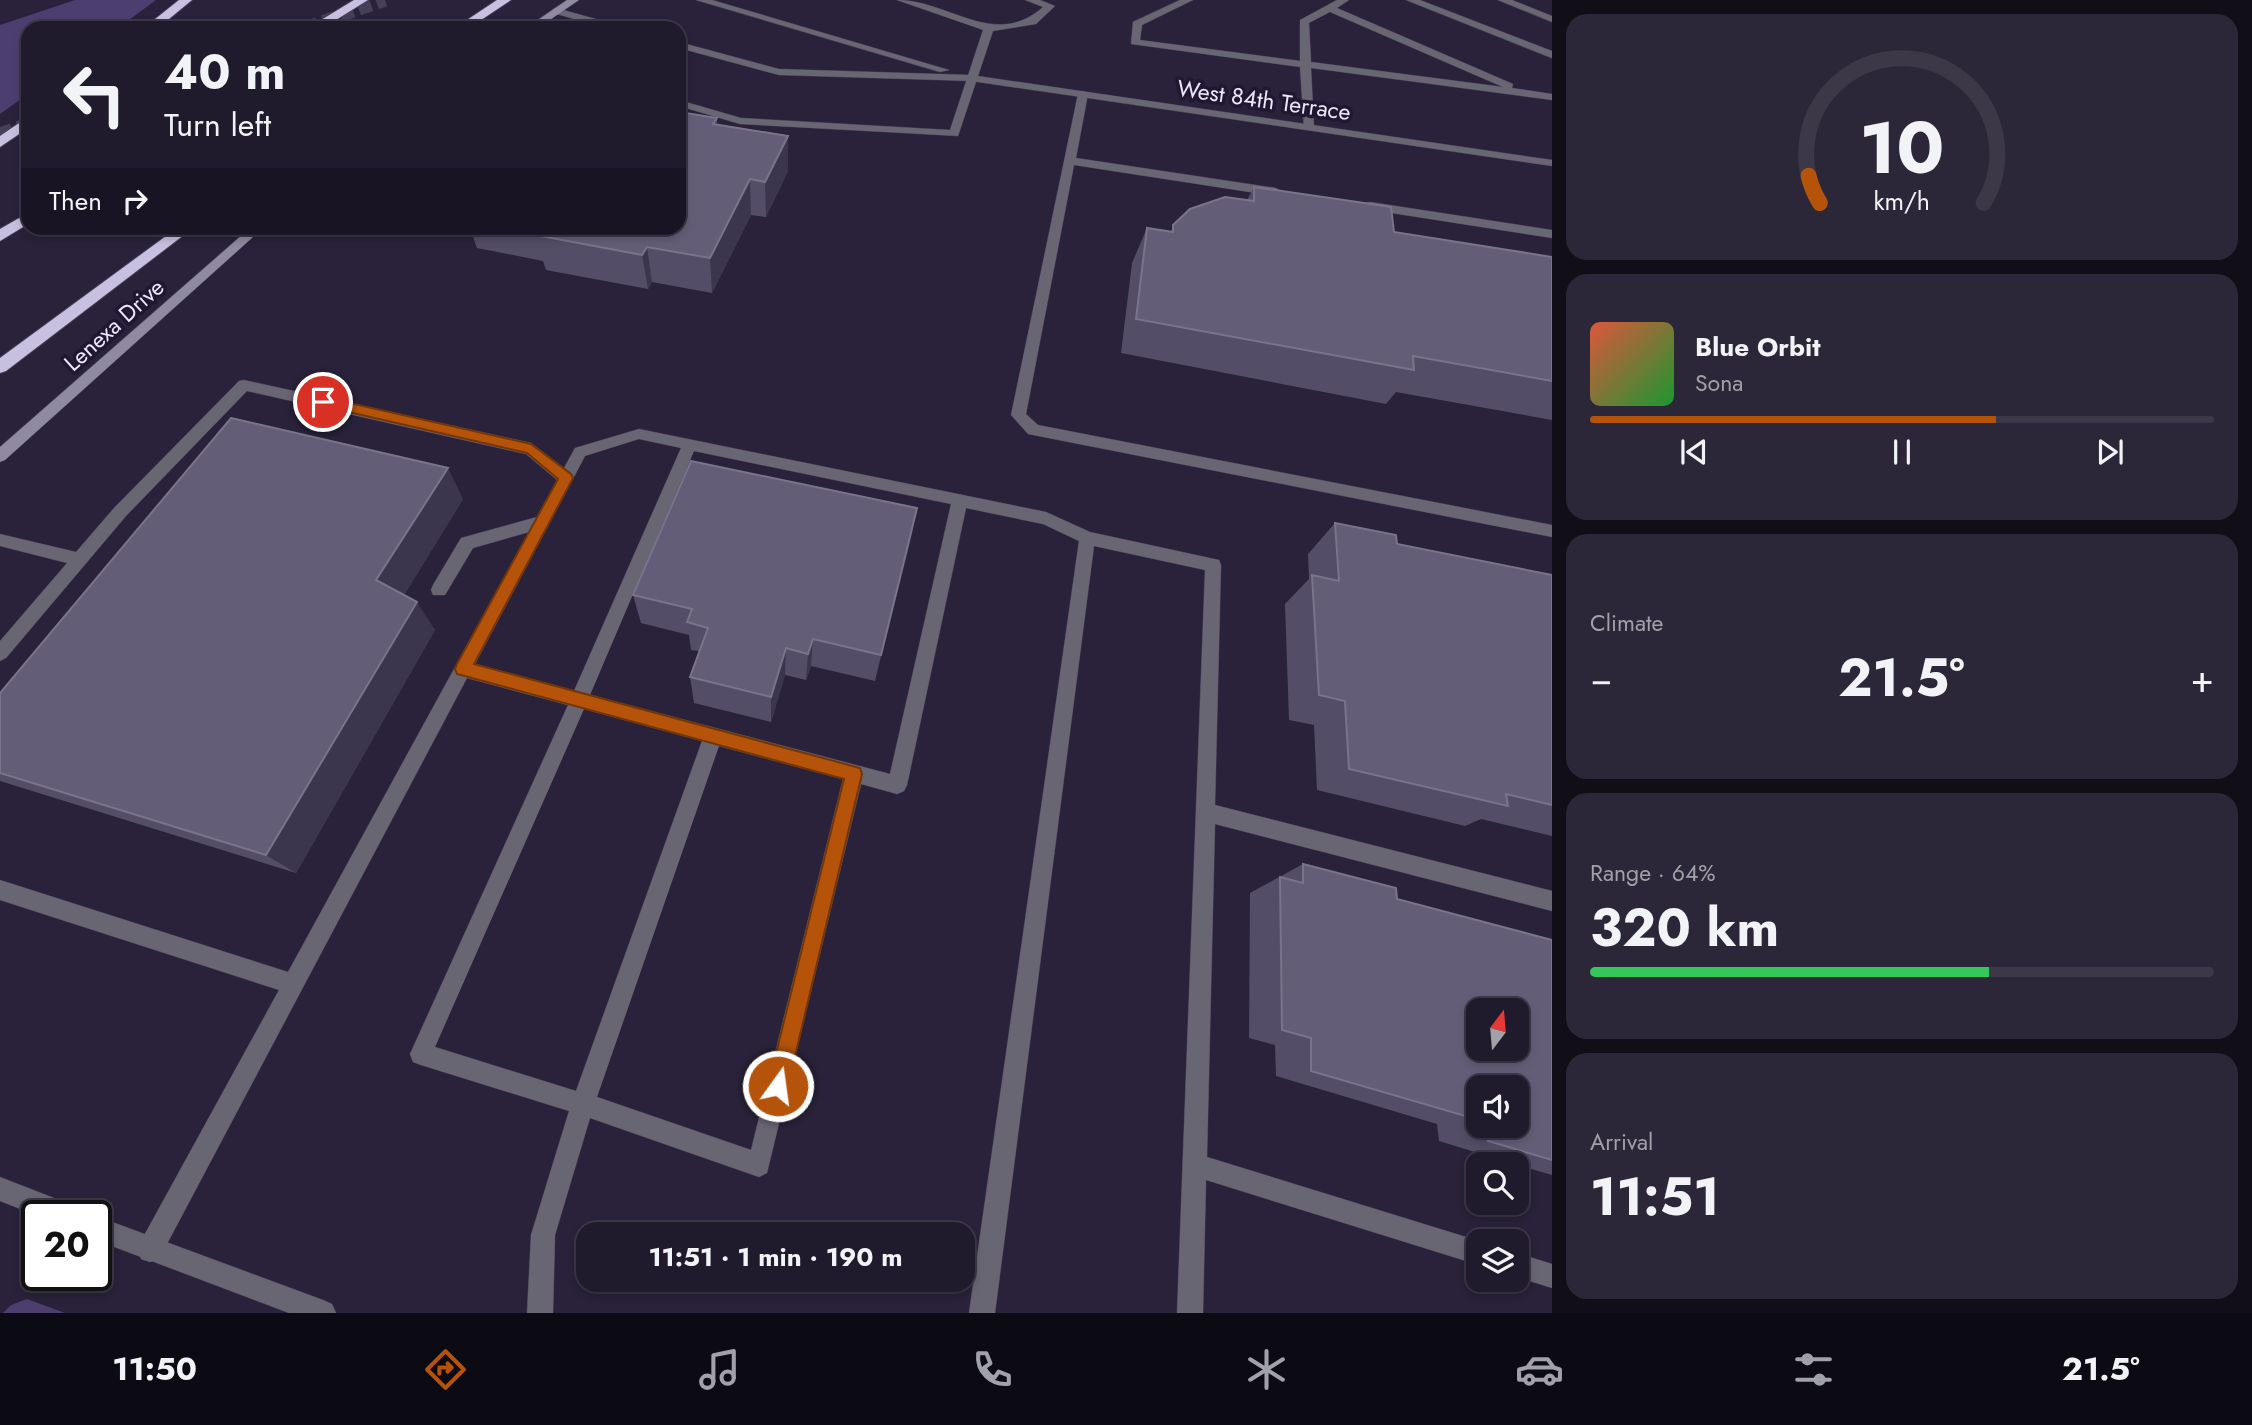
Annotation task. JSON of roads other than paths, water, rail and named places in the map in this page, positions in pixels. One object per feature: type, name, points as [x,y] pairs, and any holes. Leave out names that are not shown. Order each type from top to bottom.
[{"type":"highway","points":[[326,21],[362,0]]},
{"type":"highway","points":[[472,21],[505,0]]},
{"type":"highway","points":[[159,21],[182,4]]},
{"type":"highway","points":[[0,142],[21,126]]},
{"type":"highway","points":[[0,236],[21,222]]},
{"type":"highway","points":[[0,367],[177,235]]},
{"type":"street","points":[[542,21],[574,0]]},
{"type":"street","name":"West 84th Terrace","points":[[701,0],[971,78]]},
{"type":"street","points":[[901,0],[989,29],[1032,22],[1050,6],[1030,0]]},
{"type":"street","points":[[1188,0],[1137,24],[1135,42],[1552,97]]},
{"type":"street","points":[[1308,127],[1304,22],[1344,0]]},
{"type":"street","points":[[1411,0],[1552,55]]},
{"type":"street","points":[[1503,0],[1552,19]]},
{"type":"street","points":[[1330,8],[1528,94]]},
{"type":"street","points":[[556,12],[590,21]]},
{"type":"street","points":[[686,105],[740,121],[954,134],[989,29]]},
{"type":"street","name":"West 84th Terrace","points":[[686,47],[779,72],[971,78],[1552,163]]},
{"type":"street","points":[[1083,94],[1072,161],[1018,415],[1033,429],[1552,531]]},
{"type":"street","points":[[1072,161],[1292,194]]},
{"type":"street","points":[[1360,205],[1552,234]]},
{"type":"street","name":"Lenexa Drive","points":[[0,456],[249,235]]},
{"type":"street","points":[[0,653],[120,512],[244,385],[531,449],[566,478]]},
{"type":"street","points":[[150,1250],[580,452],[639,434],[1046,518],[1087,538],[1213,565],[1190,1313]]},
{"type":"street","points":[[690,444],[421,1054],[583,1104],[760,1165],[853,774]]},
{"type":"street","points":[[463,669],[897,785],[960,500]]},
{"type":"street","points":[[439,590],[467,543],[542,522]]},
{"type":"street","points":[[982,1313],[1087,538]]},
{"type":"street","points":[[0,540],[80,560]]},
{"type":"street","points":[[540,1313],[544,1235],[583,1104],[713,736]]},
{"type":"street","points":[[1205,812],[1552,901]]},
{"type":"street","points":[[0,890],[293,984]]},
{"type":"street","points":[[1195,1165],[1466,1249]]},
{"type":"street","points":[[3,1196],[21,1202]]},
{"type":"street","points":[[112,1235],[323,1313]]},
{"type":"street","points":[[1529,1269],[1552,1276]]},
{"type":"tunnel","points":[[325,21],[385,0]]},
{"type":"tunnel","points":[[0,134],[21,126]]}]
